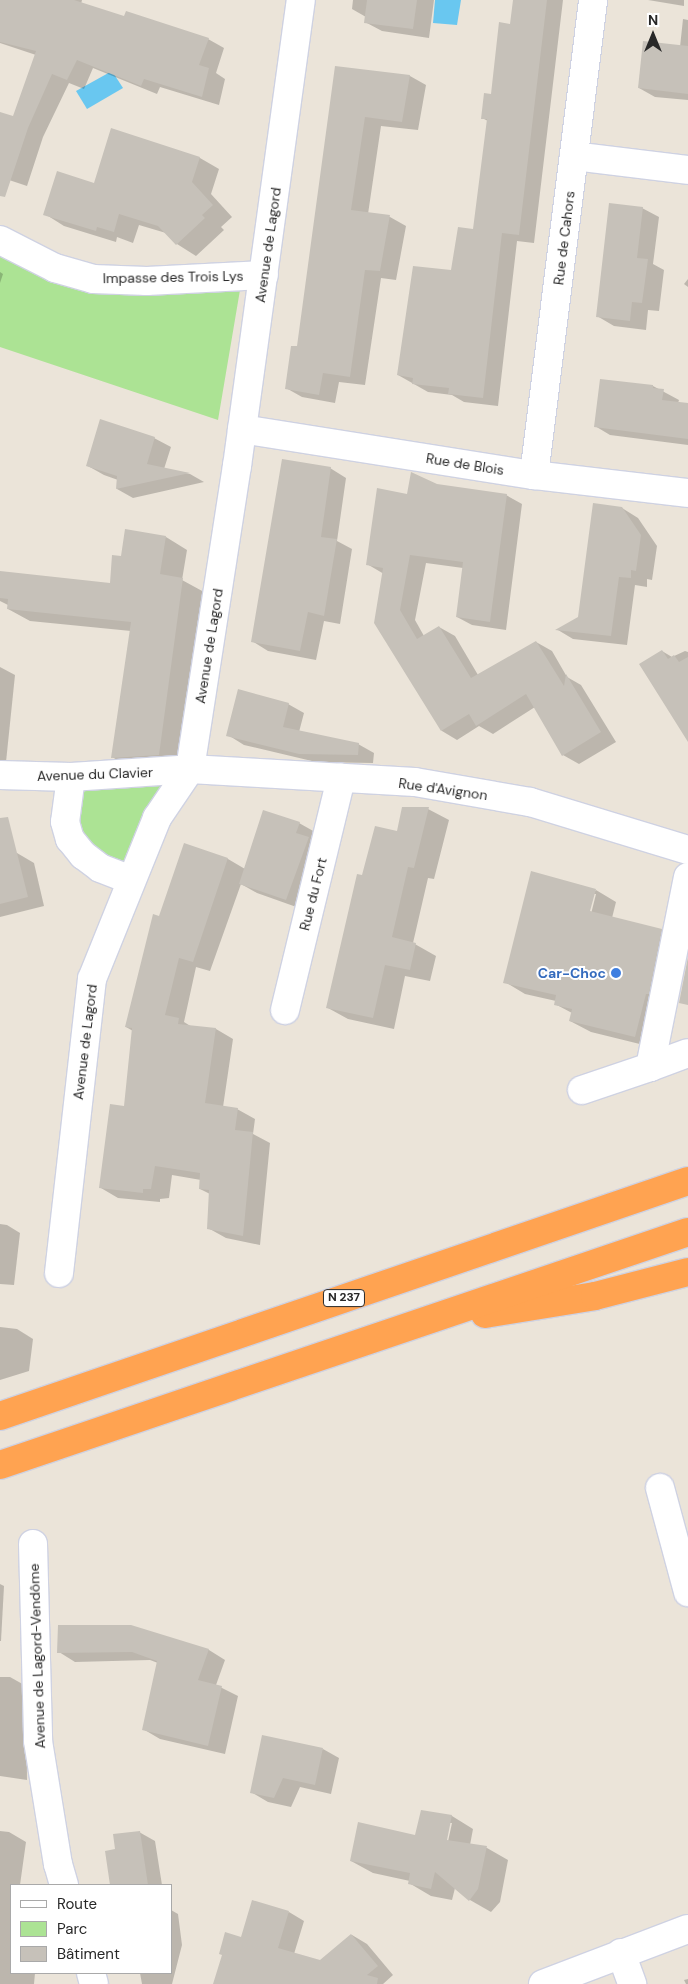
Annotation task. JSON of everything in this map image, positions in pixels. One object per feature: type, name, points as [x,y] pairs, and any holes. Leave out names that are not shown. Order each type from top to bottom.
[{"type":"highway","name":"N 237","points":[[0,1416],[688,1181]]},
{"type":"highway","points":[[0,1465],[688,1232]]},
{"type":"highway","points":[[407,1326],[595,1296],[688,1272]]},
{"type":"street","name":"Rue de Cahors","points":[[534,475],[593,0]]},
{"type":"street","name":"Avenue de Lagord","points":[[59,1273],[92,979],[130,880],[157,818],[190,769],[264,275],[294,2]]},
{"type":"street","points":[[574,156],[688,170]]},
{"type":"street","name":"Impasse des Trois Lys","points":[[0,240],[55,268],[93,279],[147,281],[264,275]]},
{"type":"street","name":"Rue de Blois","points":[[242,429],[534,475],[688,493]]},
{"type":"street","name":"Avenue du Clavier","points":[[0,775],[71,777],[190,769]]},
{"type":"street","name":"Rue d'Avignon","points":[[190,769],[415,782],[530,802],[688,850]]},
{"type":"street","points":[[71,777],[65,822],[70,839],[83,855],[100,868],[130,880]]},
{"type":"street","name":"Rue du Fort","points":[[285,1010],[341,778]]},
{"type":"street","points":[[650,1066],[688,877]]},
{"type":"street","points":[[582,1090],[688,1053]]},
{"type":"street","points":[[660,1488],[688,1592]]},
{"type":"street","name":"Avenue de Lagord-Vendôme","points":[[33,1544],[38,1741],[58,1864],[64,1884]]},
{"type":"street","points":[[543,1984],[688,1929]]},
{"type":"street","points":[[621,1954],[632,1984]]},
{"type":"green space","points":[[0,254],[100,292],[240,290],[218,420],[0,347]]},
{"type":"green space","points":[[190,769],[131,880],[83,855],[71,777]]},
{"type":"water","points":[[435,0],[461,0],[457,25],[433,23]]},
{"type":"water","points":[[112,71],[123,88],[87,109],[76,91]]},
{"type":"building","points":[[0,0],[74,0],[124,16],[126,11],[209,38],[199,65],[209,68],[202,97],[144,79],[141,86],[77,60],[67,80],[52,74],[28,128],[5,197],[0,196],[0,112],[13,116],[36,51],[0,42]]},
{"type":"building","points":[[367,0],[417,0],[413,29],[364,23]]},
{"type":"building","points":[[513,0],[547,0],[519,235],[502,233],[483,398],[448,394],[449,388],[412,384],[413,378],[397,375],[413,266],[451,270],[458,227],[473,229],[487,119],[481,119],[484,93],[491,94],[499,22],[510,24]]},
{"type":"building","points":[[643,41],[688,46],[688,94],[638,88]]},
{"type":"building","points":[[335,66],[410,75],[402,122],[365,117],[351,210],[390,215],[380,271],[365,270],[350,377],[323,373],[319,395],[285,389],[291,346],[297,346]]},
{"type":"building","points":[[111,128],[200,157],[192,182],[213,205],[202,215],[205,218],[176,245],[158,226],[119,214],[114,232],[97,227],[96,231],[43,215],[57,171],[94,183]]},
{"type":"building","points":[[609,203],[643,207],[637,258],[648,259],[642,303],[632,302],[630,321],[596,317]]},
{"type":"building","points":[[600,379],[653,385],[653,388],[664,389],[662,400],[688,403],[688,439],[594,427]]},
{"type":"building","points":[[100,419],[155,437],[147,464],[190,473],[116,489],[117,476],[86,466]]},
{"type":"building","points":[[282,459],[331,467],[321,537],[337,539],[324,616],[308,612],[300,651],[251,642]]},
{"type":"building","points":[[411,472],[437,484],[507,494],[490,622],[456,617],[463,562],[410,555],[400,610],[417,639],[439,626],[471,678],[536,641],[564,686],[566,674],[601,732],[562,756],[526,694],[476,726],[469,714],[441,731],[374,623],[383,568],[366,565],[377,488],[407,494]]},
{"type":"building","points":[[593,503],[622,507],[641,535],[636,571],[631,570],[631,578],[619,577],[611,636],[555,630],[578,617]]},
{"type":"building","points":[[125,529],[166,536],[160,574],[183,578],[159,755],[111,758],[131,622],[7,609],[8,599],[0,598],[0,571],[110,583],[112,555],[121,556]]},
{"type":"building","points":[[662,650],[668,659],[674,655],[679,662],[688,657],[688,742],[639,664]]},
{"type":"building","points":[[238,689],[289,703],[283,727],[359,743],[358,755],[299,754],[226,736]]},
{"type":"building","points":[[402,807],[429,807],[414,868],[408,867],[392,937],[416,943],[410,970],[385,965],[373,1018],[326,1008],[357,874],[362,875],[375,826],[397,831]]},
{"type":"building","points":[[263,810],[300,822],[296,833],[309,837],[286,900],[239,884]]},
{"type":"building","points":[[8,817],[28,897],[0,904],[0,818]]},
{"type":"building","points":[[184,843],[228,858],[193,962],[179,958],[165,1015],[179,1018],[178,1024],[216,1028],[205,1103],[238,1108],[235,1130],[253,1132],[243,1236],[207,1229],[209,1190],[199,1189],[200,1173],[155,1166],[151,1189],[143,1189],[143,1193],[99,1188],[110,1104],[124,1106],[132,1028],[125,1027],[153,914],[159,916]]},
{"type":"building","points":[[531,871],[596,889],[590,911],[662,929],[649,994],[646,994],[635,1037],[569,1021],[572,1009],[554,1005],[556,995],[503,983]]},
{"type":"building","points":[[688,957],[688,1005],[679,1003]]},
{"type":"building","points":[[58,1625],[131,1625],[209,1649],[198,1680],[222,1686],[208,1746],[142,1730],[157,1661],[132,1652],[57,1653]]},
{"type":"building","points":[[262,1735],[323,1748],[315,1785],[283,1778],[274,1798],[250,1793]]},
{"type":"building","points":[[421,1810],[452,1815],[447,1840],[487,1846],[478,1889],[469,1901],[435,1872],[431,1889],[408,1884],[410,1873],[350,1861],[358,1822],[415,1835]]},
{"type":"building","points":[[140,1831],[148,1884],[110,1884],[105,1851],[115,1849],[113,1834]]},
{"type":"building","points":[[252,1900],[289,1911],[278,1948],[320,1960],[351,1934],[378,1966],[367,1975],[378,1978],[377,1984],[213,1984],[222,1955],[219,1954],[225,1932],[241,1937]]},
{"type":"place","name":"Car-Choc","points":[[616,973]]}]
